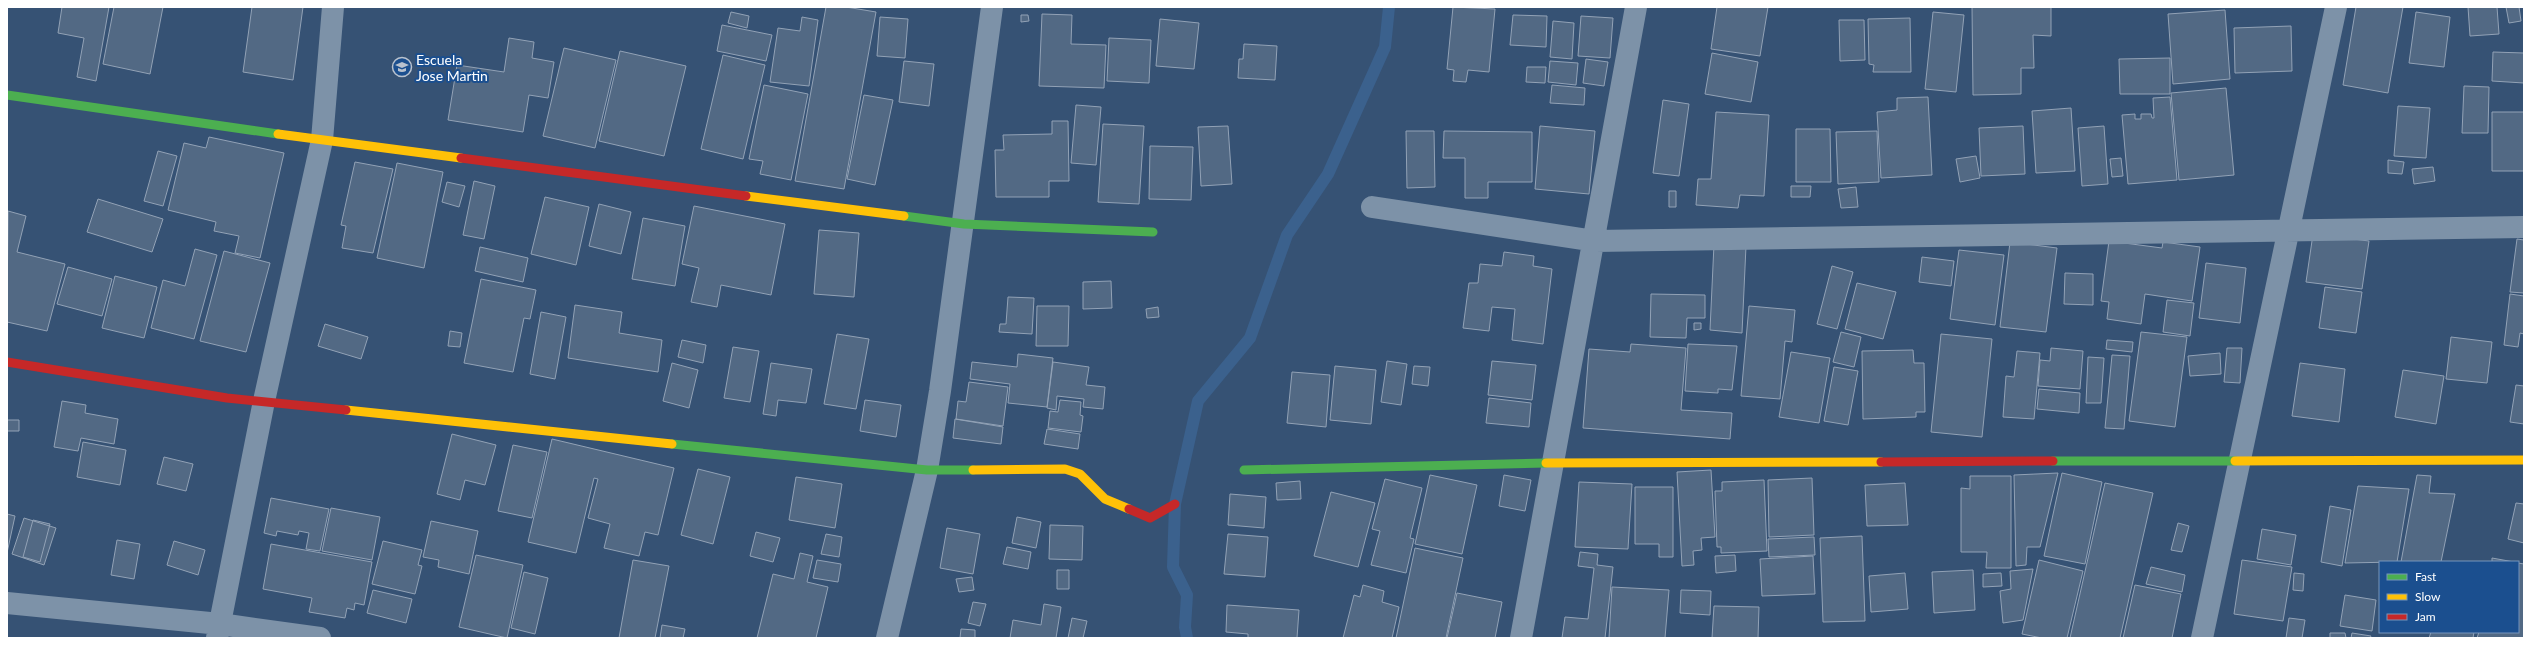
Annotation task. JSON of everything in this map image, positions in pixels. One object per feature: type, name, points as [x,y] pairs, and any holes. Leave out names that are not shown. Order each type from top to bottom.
[{"type":"street","points":[[218,631],[264,401],[322,140],[333,7]]},
{"type":"street","points":[[887,638],[927,470],[964,224],[992,7]]},
{"type":"street","points":[[1521,638],[1555,463],[1636,7]]},
{"type":"street","points":[[2202,638],[2336,7]]},
{"type":"street","points":[[7,94],[322,140],[964,224],[1153,232]]},
{"type":"street","points":[[1372,207],[1595,241],[2524,227]]},
{"type":"street","points":[[7,362],[227,398],[927,470],[1065,469],[1080,474],[1105,499],[1150,518],[1175,504]]},
{"type":"street","points":[[1244,470],[1555,463],[2524,460]]},
{"type":"street","points":[[7,603],[218,631],[320,638]]},
{"type":"building","points":[[62,7],[109,7],[96,81],[77,77],[84,38],[58,33]]},
{"type":"building","points":[[114,7],[163,7],[150,74],[103,64]]},
{"type":"building","points":[[252,7],[303,7],[293,80],[243,72]]},
{"type":"building","points":[[826,7],[846,7],[876,12],[844,189],[795,181]]},
{"type":"building","points":[[1453,7],[1495,9],[1489,72],[1468,70],[1466,82],[1453,81],[1454,70],[1447,69]]},
{"type":"building","points":[[1717,7],[1768,7],[1760,56],[1711,49]]},
{"type":"building","points":[[1972,7],[2051,7],[2051,36],[2033,35],[2034,68],[2021,68],[2021,94],[1973,95]]},
{"type":"building","points":[[2356,7],[2403,7],[2388,93],[2343,85]]},
{"type":"building","points":[[2468,7],[2497,7],[2499,34],[2470,36]]},
{"type":"building","points":[[2506,7],[2519,7],[2521,21],[2509,23]]},
{"type":"building","points":[[2225,10],[2230,79],[2173,84],[2168,14]]},
{"type":"building","points":[[731,12],[749,16],[747,28],[728,23]]},
{"type":"building","points":[[1933,12],[1964,15],[1956,92],[1925,89]]},
{"type":"building","points":[[2416,12],[2450,17],[2444,67],[2409,63]]},
{"type":"building","points":[[1042,14],[1072,15],[1071,44],[1106,45],[1104,88],[1039,86]]},
{"type":"building","points":[[1021,15],[1028,15],[1029,21],[1021,22]]},
{"type":"building","points":[[1513,15],[1547,16],[1546,47],[1510,45]]},
{"type":"building","points":[[1581,16],[1613,18],[1610,58],[1578,56]]},
{"type":"building","points":[[802,17],[818,20],[809,86],[770,82],[778,28],[800,31]]},
{"type":"building","points":[[880,17],[908,19],[905,58],[877,56]]},
{"type":"building","points":[[1910,18],[1911,72],[1873,72],[1874,65],[1869,64],[1868,19]]},
{"type":"building","points":[[1160,19],[1199,23],[1194,69],[1156,66]]},
{"type":"building","points":[[1839,20],[1864,20],[1865,60],[1840,61]]},
{"type":"building","points":[[1553,21],[1574,23],[1572,59],[1550,57]]},
{"type":"building","points":[[722,25],[772,35],[766,61],[717,51]]},
{"type":"building","points":[[2291,26],[2292,71],[2235,73],[2234,28]]},
{"type":"building","points":[[509,38],[534,42],[532,58],[554,62],[548,98],[529,95],[523,132],[448,120],[457,65],[504,72]]},
{"type":"building","points":[[1109,38],[1151,40],[1149,83],[1107,81]]},
{"type":"building","points":[[1244,44],[1277,46],[1275,80],[1238,78],[1239,59],[1243,59]]},
{"type":"building","points":[[564,48],[616,60],[595,148],[543,136]]},
{"type":"building","points":[[620,51],[686,66],[664,156],[599,141]]},
{"type":"building","points":[[2493,52],[2524,53],[2524,83],[2492,81]]},
{"type":"building","points":[[1712,53],[1758,62],[1751,102],[1705,94]]},
{"type":"building","points":[[723,55],[765,65],[743,159],[701,149]]},
{"type":"building","points":[[2170,58],[2170,94],[2120,94],[2119,59]]},
{"type":"building","points":[[1586,59],[1608,62],[1604,86],[1583,83]]},
{"type":"building","points":[[904,61],[934,64],[929,106],[899,102]]},
{"type":"building","points":[[1550,61],[1578,63],[1576,85],[1548,82]]},
{"type":"building","points":[[1527,67],[1546,67],[1545,83],[1526,82]]},
{"type":"building","points":[[764,85],[808,94],[791,180],[760,174],[763,161],[749,159]]},
{"type":"building","points":[[1552,85],[1585,88],[1584,105],[1550,103]]},
{"type":"building","points":[[2464,86],[2489,87],[2488,133],[2462,133]]},
{"type":"building","points":[[2226,88],[2234,175],[2179,180],[2171,93]]},
{"type":"building","points":[[864,95],[893,100],[875,185],[847,179]]},
{"type":"building","points":[[1928,97],[1932,175],[1881,178],[1877,112],[1897,110],[1897,98]]},
{"type":"building","points":[[2170,97],[2177,180],[2128,184],[2122,115],[2135,114],[2135,119],[2141,119],[2141,114],[2151,114],[2152,118],[2154,118],[2153,98]]},
{"type":"building","points":[[1663,100],[1689,104],[1679,176],[1653,173]]},
{"type":"building","points":[[1076,105],[1101,107],[1096,165],[1071,163]]},
{"type":"building","points":[[2398,106],[2430,108],[2426,158],[2394,156]]},
{"type":"building","points":[[2071,108],[2075,171],[2036,173],[2032,111]]},
{"type":"building","points":[[1716,112],[1769,115],[1764,196],[1740,195],[1738,208],[1696,205],[1698,179],[1711,179]]},
{"type":"building","points":[[2492,112],[2524,112],[2524,171],[2492,171]]},
{"type":"building","points":[[1052,121],[1068,121],[1069,181],[1049,181],[1049,197],[996,197],[995,150],[1004,150],[1003,135],[1052,134]]},
{"type":"building","points":[[1103,124],[1144,126],[1139,204],[1098,202]]},
{"type":"building","points":[[1228,126],[1232,184],[1201,186],[1198,127]]},
{"type":"building","points":[[1540,126],[1595,131],[1589,194],[1535,189]]},
{"type":"building","points":[[2023,126],[2025,174],[1981,176],[1979,128]]},
{"type":"building","points":[[2104,126],[2108,184],[2082,186],[2078,128]]},
{"type":"building","points":[[1796,129],[1830,129],[1831,182],[1796,182]]},
{"type":"building","points":[[1406,131],[1434,131],[1435,187],[1407,188]]},
{"type":"building","points":[[1444,131],[1532,132],[1532,182],[1488,182],[1488,198],[1465,198],[1465,158],[1443,158]]},
{"type":"building","points":[[1877,131],[1879,182],[1838,184],[1836,132]]},
{"type":"building","points":[[209,137],[284,153],[260,258],[235,253],[239,236],[214,231],[216,222],[168,210],[184,143],[206,148]]},
{"type":"building","points":[[1150,146],[1193,147],[1191,200],[1149,199]]},
{"type":"building","points":[[158,151],[177,156],[163,206],[144,201]]},
{"type":"building","points":[[1976,156],[1980,178],[1960,182],[1956,159]]},
{"type":"building","points":[[2121,158],[2123,176],[2112,177],[2110,159]]},
{"type":"building","points":[[2388,160],[2404,162],[2402,174],[2388,173]]},
{"type":"building","points":[[355,162],[393,169],[373,253],[342,248],[346,226],[341,225]]},
{"type":"building","points":[[397,163],[443,172],[424,268],[377,258]]},
{"type":"building","points":[[2433,167],[2435,181],[2414,184],[2412,169]]},
{"type":"building","points":[[474,181],[495,186],[484,239],[463,235]]},
{"type":"building","points":[[447,182],[465,186],[459,207],[442,202]]},
{"type":"building","points":[[1791,186],[1811,186],[1810,197],[1791,197]]},
{"type":"building","points":[[1856,187],[1858,207],[1841,208],[1838,189]]},
{"type":"building","points":[[1669,191],[1676,191],[1676,207],[1669,207]]},
{"type":"building","points":[[545,197],[589,207],[576,265],[531,254]]},
{"type":"building","points":[[98,199],[163,219],[152,252],[87,232]]},
{"type":"building","points":[[599,204],[631,212],[621,254],[589,246]]},
{"type":"building","points":[[694,206],[785,224],[771,295],[721,285],[717,307],[691,302],[699,268],[682,264]]},
{"type":"building","points":[[8,211],[26,216],[17,252],[65,264],[47,331],[7,322]]},
{"type":"building","points":[[643,218],[685,226],[675,286],[632,279]]},
{"type":"building","points":[[819,230],[859,233],[854,297],[814,294]]},
{"type":"building","points":[[2313,234],[2369,241],[2362,289],[2306,282]]},
{"type":"building","points":[[2517,239],[2524,240],[2524,293],[2510,292]]},
{"type":"building","points":[[2109,241],[2162,248],[2163,242],[2200,247],[2192,301],[2145,294],[2141,324],[2107,319],[2109,302],[2101,301]]},
{"type":"building","points":[[2010,242],[2057,248],[2046,332],[2000,327]]},
{"type":"building","points":[[1714,244],[1746,246],[1742,333],[1710,330]]},
{"type":"building","points":[[480,247],[528,258],[523,282],[475,271]]},
{"type":"building","points":[[195,249],[217,255],[194,339],[151,328],[163,280],[185,286]]},
{"type":"building","points":[[1959,250],[2004,255],[1995,325],[1950,319]]},
{"type":"building","points":[[224,251],[270,263],[246,352],[200,341]]},
{"type":"building","points":[[1504,252],[1534,256],[1533,266],[1552,269],[1543,344],[1512,340],[1515,309],[1492,307],[1489,331],[1463,328],[1469,283],[1478,283],[1480,264],[1502,266]]},
{"type":"building","points":[[1922,257],[1954,261],[1951,286],[1919,282]]},
{"type":"building","points":[[2206,263],[2246,268],[2240,323],[2199,318]]},
{"type":"building","points":[[1832,266],[1853,272],[1837,329],[1817,324]]},
{"type":"building","points":[[68,267],[112,279],[102,316],[57,304]]},
{"type":"building","points":[[2065,273],[2093,274],[2093,305],[2064,304]]},
{"type":"building","points":[[115,276],[157,287],[144,338],[102,328]]},
{"type":"building","points":[[481,279],[536,290],[530,319],[524,318],[513,372],[464,363]]},
{"type":"building","points":[[1111,281],[1112,308],[1083,309],[1083,282]]},
{"type":"building","points":[[1857,283],[1896,292],[1883,339],[1845,329]]},
{"type":"building","points":[[2325,287],[2362,292],[2356,333],[2319,328]]},
{"type":"building","points":[[1651,294],[1705,295],[1705,318],[1687,318],[1686,338],[1650,337]]},
{"type":"building","points":[[2510,294],[2524,296],[2524,334],[2520,333],[2518,347],[2504,345]]},
{"type":"building","points":[[1008,297],[1034,298],[1032,334],[999,332],[1000,324],[1006,324]]},
{"type":"building","points":[[2167,300],[2194,303],[2190,336],[2163,332]]},
{"type":"building","points":[[575,305],[622,312],[619,333],[662,340],[658,372],[568,358]]},
{"type":"building","points":[[1037,306],[1069,306],[1068,346],[1036,346]]},
{"type":"building","points":[[1749,306],[1795,310],[1792,342],[1785,341],[1780,399],[1741,396]]},
{"type":"building","points":[[1158,307],[1159,317],[1147,318],[1146,309]]},
{"type":"building","points":[[541,312],[566,317],[555,379],[530,374]]},
{"type":"building","points":[[1694,323],[1701,323],[1701,329],[1694,330]]},
{"type":"building","points":[[325,324],[368,337],[361,359],[318,346]]},
{"type":"building","points":[[450,331],[462,333],[460,347],[448,346]]},
{"type":"building","points":[[1841,332],[1861,337],[1854,367],[1833,362]]},
{"type":"building","points":[[2141,332],[2187,337],[2175,427],[2129,421]]},
{"type":"building","points":[[837,334],[869,339],[856,409],[824,404]]},
{"type":"building","points":[[1941,334],[1992,339],[1982,437],[1931,432]]},
{"type":"building","points":[[2451,337],[2492,342],[2487,383],[2446,379]]},
{"type":"building","points":[[682,340],[706,345],[703,363],[678,357]]},
{"type":"building","points":[[2107,340],[2133,342],[2132,352],[2106,349]]},
{"type":"building","points":[[1631,344],[1686,348],[1681,410],[1732,413],[1730,439],[1583,428],[1589,349],[1630,352]]},
{"type":"building","points":[[1688,344],[1737,346],[1732,390],[1718,389],[1718,393],[1685,391]]},
{"type":"building","points":[[733,347],[759,351],[750,402],[724,398]]},
{"type":"building","points":[[2051,348],[2083,351],[2080,389],[2038,386],[2040,360],[2050,361]]},
{"type":"building","points":[[2227,348],[2242,348],[2240,383],[2224,382]]},
{"type":"building","points":[[1913,350],[1914,363],[1924,363],[1925,412],[1916,412],[1916,417],[1863,419],[1862,351]]},
{"type":"building","points":[[2017,351],[2040,353],[2034,419],[2003,417],[2006,376],[2014,377]]},
{"type":"building","points":[[1791,352],[1830,358],[1819,423],[1779,417]]},
{"type":"building","points":[[2220,353],[2221,374],[2190,376],[2188,356]]},
{"type":"building","points":[[1018,354],[1053,358],[1047,407],[1008,403],[1010,384],[970,379],[972,362],[1017,367]]},
{"type":"building","points":[[2112,355],[2130,356],[2124,429],[2105,428]]},
{"type":"building","points":[[2088,357],[2104,358],[2101,403],[2086,403]]},
{"type":"building","points":[[1387,361],[1407,364],[1401,405],[1381,402]]},
{"type":"building","points":[[1492,361],[1536,365],[1532,400],[1488,395]]},
{"type":"building","points":[[1053,362],[1089,367],[1086,385],[1105,387],[1103,409],[1083,407],[1084,399],[1057,396],[1056,410],[1047,408]]},
{"type":"building","points":[[672,363],[698,370],[689,408],[663,401]]},
{"type":"building","points":[[771,363],[812,369],[806,403],[778,400],[776,416],[763,414]]},
{"type":"building","points":[[2300,363],[2345,369],[2339,422],[2292,416]]},
{"type":"building","points":[[1335,366],[1376,370],[1371,424],[1330,420]]},
{"type":"building","points":[[1414,366],[1430,367],[1428,386],[1412,384]]},
{"type":"building","points":[[1834,367],[1858,371],[1848,425],[1824,421]]},
{"type":"building","points":[[2403,370],[2444,376],[2436,424],[2395,417]]},
{"type":"building","points":[[1292,372],[1330,375],[1326,427],[1287,423]]},
{"type":"building","points":[[969,382],[1008,387],[1003,426],[956,419],[958,401],[966,402]]},
{"type":"building","points":[[2516,385],[2524,386],[2524,424],[2510,422]]},
{"type":"building","points":[[2039,389],[2080,393],[2079,413],[2037,409]]},
{"type":"building","points":[[1489,398],[1531,403],[1529,427],[1486,423]]},
{"type":"building","points":[[865,400],[901,405],[896,437],[860,431]]},
{"type":"building","points":[[1060,400],[1081,402],[1080,415],[1083,416],[1081,432],[1048,428],[1050,411],[1058,412]]},
{"type":"building","points":[[62,401],[86,405],[85,413],[118,419],[114,444],[81,438],[78,451],[54,447]]},
{"type":"building","points":[[955,419],[1003,427],[1001,444],[953,438]]},
{"type":"building","points":[[7,420],[19,420],[19,431],[7,431]]},
{"type":"building","points":[[1047,429],[1080,434],[1078,449],[1044,444]]},
{"type":"building","points":[[452,434],[496,445],[485,485],[465,480],[460,500],[437,494]]},
{"type":"building","points":[[552,439],[674,468],[658,535],[645,532],[639,556],[604,548],[610,524],[588,518],[598,479],[594,478],[576,553],[528,542]]},
{"type":"building","points":[[83,442],[126,450],[120,485],[77,477]]},
{"type":"building","points":[[513,445],[547,452],[532,518],[498,511]]},
{"type":"building","points":[[164,457],[193,464],[186,491],[157,484]]},
{"type":"building","points":[[698,469],[730,477],[713,544],[681,535]]},
{"type":"building","points":[[1711,470],[1715,537],[1701,538],[1702,550],[1693,551],[1694,565],[1682,566],[1677,472]]},
{"type":"building","points":[[2058,473],[2040,547],[2027,547],[2026,565],[2016,566],[2014,475]]},
{"type":"building","points":[[2062,473],[2102,482],[2085,564],[2044,556]]},
{"type":"building","points":[[1430,475],[1477,485],[1462,554],[1415,544]]},
{"type":"building","points":[[1504,475],[1531,480],[1525,511],[1499,506]]},
{"type":"building","points":[[2417,475],[2431,476],[2429,493],[2455,494],[2441,561],[2401,561]]},
{"type":"building","points":[[1970,476],[2011,476],[2011,568],[1986,568],[1987,552],[1961,552],[1961,488],[1970,489]]},
{"type":"building","points":[[796,477],[842,484],[835,528],[789,520]]},
{"type":"building","points":[[1812,478],[1814,535],[1769,537],[1768,480]]},
{"type":"building","points":[[1385,479],[1422,488],[1410,538],[1414,539],[1406,573],[1371,565],[1380,531],[1372,529]]},
{"type":"building","points":[[1764,480],[1767,551],[1721,553],[1721,547],[1717,547],[1715,491],[1722,491],[1722,482]]},
{"type":"building","points":[[1300,481],[1301,499],[1277,500],[1276,483]]},
{"type":"building","points":[[1579,482],[1632,484],[1628,549],[1575,547]]},
{"type":"building","points":[[1905,483],[1908,525],[1867,526],[1865,485]]},
{"type":"building","points":[[2105,483],[2153,493],[2120,638],[2070,638]]},
{"type":"building","points":[[2358,486],[2409,489],[2397,561],[2345,563]]},
{"type":"building","points":[[1635,487],[1673,487],[1673,557],[1659,557],[1659,544],[1635,544]]},
{"type":"building","points":[[1331,492],[1375,503],[1358,567],[1314,556]]},
{"type":"building","points":[[1230,494],[1266,497],[1264,528],[1228,525]]},
{"type":"building","points":[[271,498],[329,509],[320,551],[306,549],[309,533],[299,531],[298,535],[277,531],[276,536],[264,533]]},
{"type":"building","points":[[2516,503],[2524,504],[2524,543],[2508,539]]},
{"type":"building","points":[[2330,506],[2351,510],[2342,566],[2321,562]]},
{"type":"building","points":[[331,508],[380,517],[372,560],[322,551]]},
{"type":"building","points":[[7,514],[15,516],[7,553]]},
{"type":"building","points":[[1017,517],[1041,522],[1036,548],[1012,543]]},
{"type":"building","points":[[24,518],[56,528],[44,565],[12,554]]},
{"type":"building","points":[[33,520],[50,524],[40,562],[23,557]]},
{"type":"building","points":[[431,521],[478,531],[469,574],[438,567],[439,560],[423,557]]},
{"type":"building","points":[[2178,523],[2189,526],[2182,552],[2171,550]]},
{"type":"building","points":[[1050,525],[1083,526],[1082,560],[1049,559]]},
{"type":"building","points":[[947,528],[980,534],[973,574],[940,568]]},
{"type":"building","points":[[2262,529],[2296,535],[2291,565],[2257,559]]},
{"type":"building","points":[[756,532],[780,538],[773,562],[750,556]]},
{"type":"building","points":[[826,534],[842,537],[839,557],[821,554]]},
{"type":"building","points":[[1228,534],[1268,537],[1265,577],[1224,574]]},
{"type":"building","points":[[1862,536],[1865,621],[1823,622],[1820,538]]},
{"type":"building","points":[[1814,537],[1815,555],[1769,557],[1768,539]]},
{"type":"building","points":[[117,540],[140,544],[134,579],[111,575]]},
{"type":"building","points":[[174,541],[205,550],[198,575],[167,565]]},
{"type":"building","points":[[383,541],[422,550],[418,565],[422,566],[415,594],[372,584]]},
{"type":"building","points":[[271,544],[372,562],[364,605],[355,603],[354,610],[347,608],[345,618],[309,612],[312,598],[263,589]]},
{"type":"building","points":[[1007,547],[1031,552],[1028,569],[1003,564]]},
{"type":"building","points":[[1415,548],[1463,558],[1446,638],[1396,638]]},
{"type":"building","points":[[1580,552],[1598,554],[1597,565],[1613,567],[1605,638],[1562,638],[1565,617],[1588,619],[1594,568],[1578,566]]},
{"type":"building","points":[[800,553],[813,556],[807,582],[828,587],[816,638],[757,638],[773,574],[794,579]]},
{"type":"building","points":[[476,555],[523,565],[507,638],[459,627]]},
{"type":"building","points":[[1735,555],[1736,571],[1716,573],[1715,556]]},
{"type":"building","points":[[1813,556],[1815,594],[1762,596],[1760,559]]},
{"type":"building","points":[[2492,558],[2508,561],[2492,561]]},
{"type":"building","points":[[633,560],[669,566],[655,638],[619,638]]},
{"type":"building","points":[[817,560],[841,564],[838,582],[813,578]]},
{"type":"building","points":[[2039,560],[2083,571],[2067,638],[2042,638],[2022,634]]},
{"type":"building","points":[[2242,560],[2292,567],[2283,621],[2234,614]]},
{"type":"building","points":[[2519,563],[2524,564],[2524,638],[2477,638],[2479,633],[2519,633]]},
{"type":"building","points":[[2151,567],[2185,575],[2182,592],[2146,584]]},
{"type":"building","points":[[2033,569],[2023,620],[2003,623],[2000,591],[2011,589],[2010,571]]},
{"type":"building","points":[[1057,570],[1069,570],[1069,589],[1057,589]]},
{"type":"building","points":[[1973,570],[1975,610],[1934,613],[1932,572]]},
{"type":"building","points":[[524,572],[548,578],[535,634],[511,628]]},
{"type":"building","points":[[1905,573],[1908,609],[1871,612],[1869,576]]},
{"type":"building","points":[[2001,573],[2002,586],[1983,587],[1983,574]]},
{"type":"building","points":[[2294,573],[2304,574],[2303,591],[2293,590]]},
{"type":"building","points":[[972,577],[974,590],[959,592],[956,579]]},
{"type":"building","points":[[1363,585],[1384,591],[1382,602],[1399,607],[1392,638],[1343,638],[1354,595],[1360,597]]},
{"type":"building","points":[[2135,585],[2181,594],[2172,638],[2123,638]]},
{"type":"building","points":[[1612,587],[1669,590],[1665,638],[1609,638]]},
{"type":"building","points":[[373,590],[412,599],[406,623],[367,613]]},
{"type":"building","points":[[1681,590],[1711,591],[1710,615],[1680,613]]},
{"type":"building","points":[[1457,593],[1502,602],[1495,638],[1447,638]]},
{"type":"building","points":[[2345,595],[2376,600],[2372,631],[2340,626]]},
{"type":"building","points":[[973,602],[986,604],[980,626],[968,623]]},
{"type":"building","points":[[1044,604],[1061,607],[1056,638],[1010,638],[1013,620],[1041,625]]},
{"type":"building","points":[[1227,605],[1299,610],[1297,638],[1248,638],[1248,634],[1226,632]]},
{"type":"building","points":[[1714,606],[1759,607],[1758,638],[1712,638]]},
{"type":"building","points":[[1072,618],[1087,621],[1083,638],[1068,638]]},
{"type":"building","points":[[2289,618],[2305,620],[2302,638],[2286,638]]},
{"type":"building","points":[[662,625],[685,629],[683,638],[660,638]]},
{"type":"building","points":[[961,629],[975,630],[975,638],[960,638]]},
{"type":"building","points":[[2330,633],[2345,633],[2346,638],[2330,638]]},
{"type":"building","points":[[2352,633],[2371,636],[2370,638],[2351,638]]},
{"type":"building","points":[[2431,633],[2474,633],[2473,638],[2429,638]]},
{"type":"waterway","points":[[1187,638],[1185,627],[1187,595],[1173,567],[1175,504],[1198,401],[1250,338],[1287,235],[1328,174],[1385,47],[1389,7]]},
{"type":"traffic: fast","points":[[7,95],[278,134]]},
{"type":"traffic: fast","points":[[904,216],[964,224],[1153,232]]},
{"type":"traffic: fast","points":[[672,444],[927,470],[973,470]]},
{"type":"traffic: fast","points":[[2053,461],[2235,461]]},
{"type":"traffic: fast","points":[[1244,470],[1546,463]]},
{"type":"traffic: slow","points":[[278,134],[461,158]]},
{"type":"traffic: slow","points":[[746,196],[904,216]]},
{"type":"traffic: slow","points":[[346,410],[672,444]]},
{"type":"traffic: slow","points":[[2235,461],[2524,460]]},
{"type":"traffic: slow","points":[[1546,463],[1881,462]]},
{"type":"traffic: slow","points":[[973,470],[1065,469],[1080,474],[1105,499],[1129,509]]},
{"type":"traffic: jam","points":[[461,158],[746,196]]},
{"type":"traffic: jam","points":[[7,362],[227,398],[346,410]]},
{"type":"traffic: jam","points":[[1881,462],[2053,461]]},
{"type":"traffic: jam","points":[[1129,509],[1150,518],[1175,504]]},
{"type":"place","name":"Escuela Jose Martin","points":[[402,67]]}]
